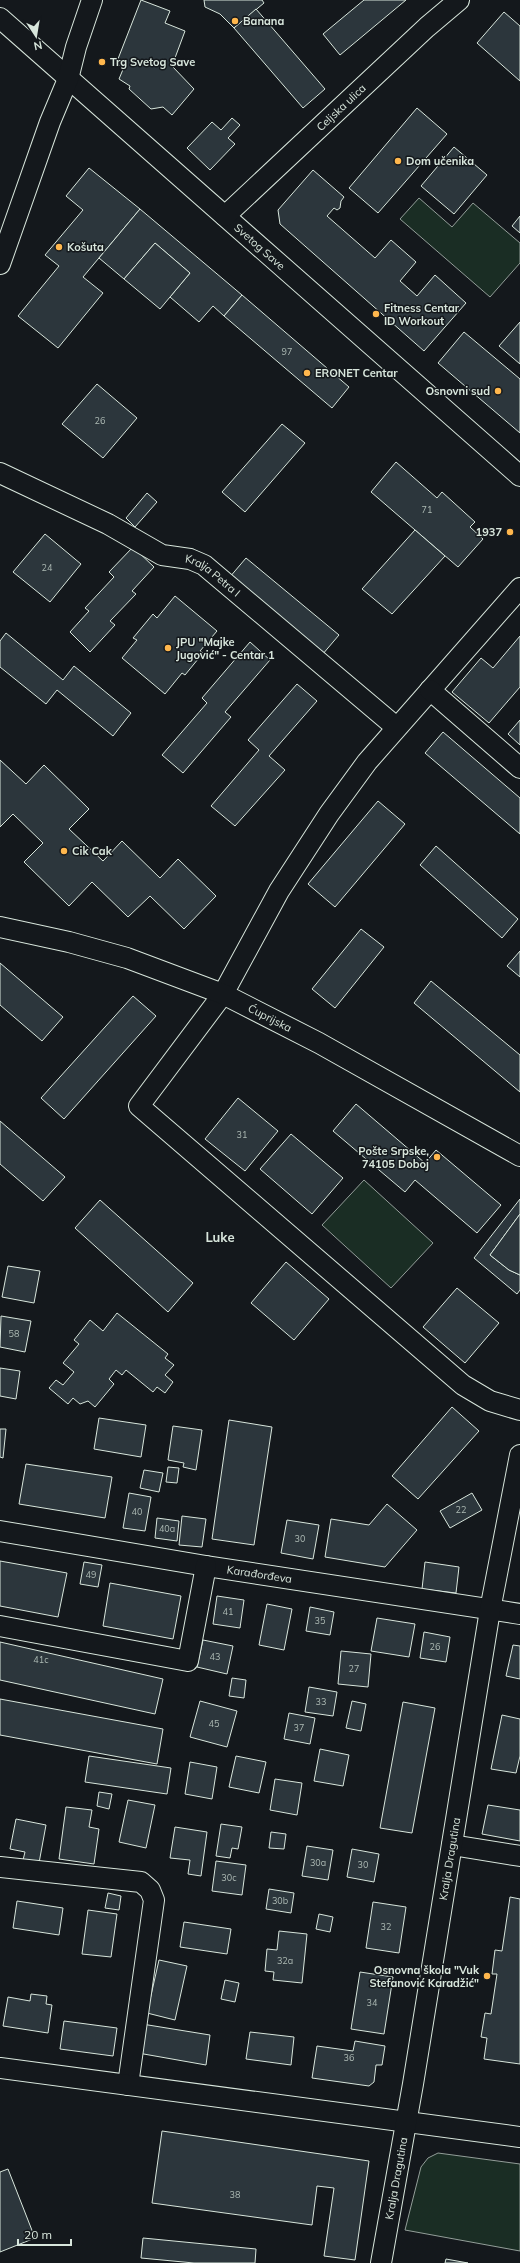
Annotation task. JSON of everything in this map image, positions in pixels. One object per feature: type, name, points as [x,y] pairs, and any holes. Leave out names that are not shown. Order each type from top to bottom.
[{"type":"street","points":[[0,264],[50,122],[68,79],[76,47],[92,0]]},
{"type":"street","name":"Celjska ulica","points":[[225,216],[427,27],[459,0]]},
{"type":"street","name":"Svetog Save","points":[[0,18],[520,476]]},
{"type":"street","name":"Kralja Petra I","points":[[0,473],[108,524],[162,555],[190,559],[204,565],[396,727]]},
{"type":"street","points":[[520,588],[396,727],[367,762],[333,808],[278,891],[223,994],[138,1106],[463,1385],[490,1401],[520,1410]]},
{"type":"street","points":[[430,690],[520,768]]},
{"type":"street","name":"Ćuprijska","points":[[0,927],[69,942],[127,958],[223,994],[319,1043],[520,1156]]},
{"type":"street","name":"Kralja Dragutina","points":[[381,2263],[452,1845],[490,1610],[520,1456]]},
{"type":"street","name":"Karađorđeva","points":[[0,1531],[206,1566],[520,1614]]},
{"type":"street","points":[[0,1626],[188,1661],[206,1566]]},
{"type":"street","points":[[452,1845],[520,1856]]},
{"type":"street","points":[[0,1867],[141,1882],[150,1890],[154,1900],[128,2085]]},
{"type":"street","points":[[0,2068],[520,2136]]},
{"type":"green space","points":[[419,198],[452,227],[473,203],[520,243],[520,263],[490,297],[400,219]]},
{"type":"green space","points":[[364,1180],[433,1243],[391,1288],[322,1225]]},
{"type":"green space","points":[[438,2153],[520,2164],[520,2251],[405,2230],[421,2167],[428,2158]]},
{"type":"building","points":[[141,0],[170,11],[165,23],[185,31],[172,66],[194,89],[172,115],[163,107],[151,109],[129,89],[130,86],[119,79],[124,67],[116,64]]},
{"type":"building","name":"Banana","points":[[204,0],[262,0],[264,3],[234,28],[220,14],[205,7]]},
{"type":"building","points":[[364,0],[406,0],[340,55],[323,34]]},
{"type":"building","points":[[256,9],[325,89],[303,108],[234,28]]},
{"type":"building","points":[[504,12],[520,26],[520,81],[477,43]]},
{"type":"building","name":"Dom učenika","points":[[417,108],[447,134],[378,213],[349,188]]},
{"type":"building","points":[[232,118],[240,125],[228,138],[235,144],[210,170],[187,148],[212,122],[221,130]]},
{"type":"building","points":[[454,147],[487,175],[454,214],[421,186]]},
{"type":"building","points":[[89,168],[140,209],[83,277],[103,293],[58,348],[18,316],[59,266],[45,255],[83,210],[66,196]]},
{"type":"building","points":[[313,170],[344,197],[341,201],[340,208],[337,210],[334,208],[327,216],[375,258],[391,240],[416,262],[400,281],[417,296],[435,275],[466,303],[424,351],[280,224],[278,210]]},
{"type":"building","points":[[140,209],[242,295],[224,316],[213,306],[199,322],[170,297],[190,273],[155,243],[124,279],[99,258]]},
{"type":"building","points":[[520,216],[520,233],[512,226]]},
{"type":"building","points":[[155,243],[190,273],[160,309],[124,279]]},
{"type":"building","points":[[242,295],[349,387],[332,408],[224,316]]},
{"type":"building","points":[[520,322],[520,364],[499,346]]},
{"type":"building","points":[[464,332],[520,379],[520,433],[438,363]]},
{"type":"building","points":[[97,384],[137,418],[103,458],[62,424]]},
{"type":"building","points":[[282,424],[305,443],[245,512],[222,492]]},
{"type":"building","points":[[396,462],[437,498],[442,492],[475,522],[470,527],[483,539],[458,567],[371,492]]},
{"type":"building","points":[[147,493],[157,502],[135,527],[126,518]]},
{"type":"building","points":[[415,530],[445,556],[392,614],[362,589]]},
{"type":"building","points":[[45,534],[81,564],[50,602],[13,572]]},
{"type":"building","points":[[133,547],[154,567],[132,591],[136,594],[110,621],[115,625],[90,652],[70,632],[89,611],[85,608],[114,577],[109,572]]},
{"type":"building","points":[[246,558],[339,635],[322,655],[229,578]]},
{"type":"building","points":[[175,596],[217,631],[200,651],[203,653],[185,675],[182,673],[165,694],[122,658],[137,640],[133,638],[153,614],[157,618]]},
{"type":"building","points":[[6,633],[63,680],[74,666],[131,713],[113,736],[57,690],[46,704],[0,667],[0,641]]},
{"type":"building","points":[[520,636],[520,687],[489,723],[452,692],[481,658],[493,668]]},
{"type":"building","points":[[250,642],[270,660],[225,712],[231,717],[183,773],[162,755],[207,703],[202,698]]},
{"type":"building","points":[[297,684],[317,701],[269,756],[285,770],[235,826],[211,806],[259,750],[248,740]]},
{"type":"building","points":[[520,720],[520,745],[508,734]]},
{"type":"building","points":[[443,732],[520,798],[520,834],[425,753]]},
{"type":"building","name":"Cik Cak","points":[[0,760],[26,784],[44,765],[89,809],[69,829],[103,861],[122,841],[160,878],[178,859],[216,896],[184,929],[150,896],[128,917],[92,882],[69,906],[24,862],[43,843],[13,814],[0,827]]},
{"type":"building","points":[[378,801],[405,824],[335,907],[308,884]]},
{"type":"building","points":[[436,846],[518,919],[502,938],[420,865]]},
{"type":"building","points":[[361,929],[384,947],[335,1008],[312,989]]},
{"type":"building","points":[[520,951],[520,977],[507,966]]},
{"type":"building","points":[[0,963],[63,1017],[42,1041],[0,1005]]},
{"type":"building","points":[[431,981],[520,1055],[520,1092],[414,1003]]},
{"type":"building","points":[[133,996],[156,1016],[64,1119],[41,1098]]},
{"type":"building","points":[[238,1098],[278,1131],[245,1171],[205,1139]]},
{"type":"building","points":[[356,1104],[425,1163],[436,1150],[501,1205],[477,1233],[415,1180],[405,1192],[333,1131]]},
{"type":"building","points":[[0,1121],[65,1177],[43,1201],[0,1164]]},
{"type":"building","points":[[291,1134],[343,1178],[312,1214],[260,1169]]},
{"type":"building","points":[[520,1199],[520,1214],[490,1255],[509,1270],[520,1275],[520,1290],[517,1294],[474,1258]]},
{"type":"building","points":[[100,1200],[193,1283],[168,1312],[75,1228]]},
{"type":"building","points":[[520,1214],[520,1275],[509,1270],[490,1255]]},
{"type":"building","points":[[286,1262],[329,1299],[294,1340],[251,1303]]},
{"type":"building","points":[[8,1266],[40,1271],[34,1303],[2,1297]]},
{"type":"building","points":[[457,1288],[499,1323],[465,1363],[423,1327]]},
{"type":"building","points":[[117,1313],[168,1354],[165,1358],[174,1365],[165,1375],[173,1382],[165,1393],[157,1387],[153,1392],[126,1370],[122,1375],[116,1370],[109,1379],[114,1384],[95,1407],[88,1401],[80,1404],[73,1398],[68,1404],[49,1388],[56,1380],[63,1385],[74,1372],[63,1363],[79,1344],[74,1340],[90,1320],[103,1331]]},
{"type":"building","points":[[1,1316],[31,1321],[25,1352],[0,1347]]},
{"type":"building","points":[[0,1368],[20,1371],[16,1399],[0,1396]]},
{"type":"building","points":[[452,1407],[479,1431],[418,1499],[392,1476]]},
{"type":"building","points":[[99,1418],[146,1425],[141,1457],[94,1449]]},
{"type":"building","points":[[229,1420],[272,1427],[254,1545],[212,1539]]},
{"type":"building","points":[[173,1426],[202,1430],[196,1470],[183,1467],[184,1463],[168,1460]]},
{"type":"building","points":[[0,1429],[6,1429],[3,1458],[0,1457]]},
{"type":"building","points":[[26,1464],[112,1477],[105,1518],[19,1504]]},
{"type":"building","points":[[168,1467],[179,1468],[177,1483],[166,1482]]},
{"type":"building","points":[[144,1470],[163,1473],[159,1492],[140,1488]]},
{"type":"building","points":[[129,1493],[151,1497],[145,1531],[123,1528]]},
{"type":"building","points":[[472,1493],[482,1510],[450,1528],[440,1511]]},
{"type":"building","points":[[387,1504],[417,1530],[385,1567],[325,1557],[331,1519],[369,1525]]},
{"type":"building","points":[[182,1516],[206,1519],[202,1547],[179,1545]]},
{"type":"building","points":[[157,1518],[179,1521],[177,1541],[155,1538]]},
{"type":"building","points":[[287,1520],[319,1525],[313,1559],[281,1553]]},
{"type":"building","points":[[0,1561],[67,1573],[58,1617],[0,1606]]},
{"type":"building","points":[[84,1562],[102,1565],[98,1587],[80,1584]]},
{"type":"building","points":[[425,1562],[459,1567],[456,1593],[422,1589]]},
{"type":"building","points":[[110,1583],[181,1596],[173,1639],[103,1626]]},
{"type":"building","points":[[217,1596],[244,1600],[240,1628],[213,1624]]},
{"type":"building","points":[[267,1604],[292,1609],[284,1650],[259,1645]]},
{"type":"building","points":[[310,1607],[334,1612],[330,1635],[306,1631]]},
{"type":"building","points":[[377,1618],[415,1624],[409,1657],[371,1651]]},
{"type":"building","points":[[424,1632],[450,1637],[446,1662],[420,1658]]},
{"type":"building","points":[[203,1640],[233,1646],[227,1674],[197,1667]]},
{"type":"building","points":[[0,1642],[163,1679],[155,1714],[0,1680]]},
{"type":"building","points":[[513,1645],[520,1646],[520,1679],[506,1676]]},
{"type":"building","points":[[341,1651],[371,1654],[368,1687],[338,1684]]},
{"type":"building","points":[[232,1678],[246,1680],[244,1698],[229,1696]]},
{"type":"building","points":[[309,1687],[337,1692],[333,1716],[305,1712]]},
{"type":"building","points":[[0,1699],[163,1729],[157,1764],[0,1735]]},
{"type":"building","points":[[200,1701],[237,1711],[227,1747],[190,1737]]},
{"type":"building","points":[[352,1701],[366,1704],[361,1731],[346,1728]]},
{"type":"building","points":[[403,1702],[435,1708],[412,1833],[380,1828]]},
{"type":"building","points":[[289,1713],[315,1718],[310,1744],[284,1739]]},
{"type":"building","points":[[502,1715],[520,1719],[520,1756],[516,1773],[491,1769]]},
{"type":"building","points":[[320,1749],[349,1755],[343,1786],[314,1781]]},
{"type":"building","points":[[89,1756],[171,1768],[167,1794],[85,1782]]},
{"type":"building","points":[[236,1756],[266,1762],[259,1793],[229,1787]]},
{"type":"building","points":[[190,1762],[217,1767],[212,1799],[185,1794]]},
{"type":"building","points":[[275,1779],[302,1783],[297,1815],[270,1810]]},
{"type":"building","points":[[99,1792],[112,1794],[109,1809],[97,1806]]},
{"type":"building","points":[[128,1800],[155,1805],[146,1848],[119,1842]]},
{"type":"building","points":[[488,1805],[520,1810],[520,1841],[482,1834]]},
{"type":"building","points":[[66,1807],[92,1810],[89,1827],[99,1829],[94,1864],[59,1859]]},
{"type":"building","points":[[16,1819],[46,1825],[39,1863],[23,1860],[25,1852],[10,1849]]},
{"type":"building","points":[[221,1824],[242,1827],[238,1849],[232,1848],[230,1858],[216,1856]]},
{"type":"building","points":[[175,1827],[207,1832],[201,1876],[188,1874],[190,1860],[170,1858]]},
{"type":"building","points":[[271,1832],[286,1834],[284,1849],[269,1848]]},
{"type":"building","points":[[307,1846],[333,1850],[328,1880],[302,1876]]},
{"type":"building","points":[[352,1849],[379,1854],[374,1882],[347,1877]]},
{"type":"building","points":[[216,1861],[246,1865],[242,1895],[212,1891]]},
{"type":"building","points":[[269,1889],[294,1893],[291,1913],[266,1909]]},
{"type":"building","points":[[108,1893],[121,1896],[119,1910],[105,1908]]},
{"type":"building","points":[[510,1897],[520,1899],[520,2064],[484,2059],[487,2038],[481,2037],[485,2013],[491,2014],[497,1974],[492,1974],[495,1950],[502,1951]]},
{"type":"building","points":[[17,1901],[63,1908],[59,1935],[13,1928]]},
{"type":"building","points":[[373,1902],[406,1907],[399,1953],[366,1948]]},
{"type":"building","points":[[88,1910],[117,1914],[111,1957],[82,1954]]},
{"type":"building","points":[[319,1914],[333,1917],[330,1932],[316,1929]]},
{"type":"building","points":[[184,1922],[231,1929],[227,1954],[180,1947]]},
{"type":"building","points":[[279,1931],[307,1934],[302,1983],[273,1980],[274,1972],[265,1971],[267,1949],[277,1950]]},
{"type":"building","points":[[159,1960],[187,1966],[175,2020],[147,2013]]},
{"type":"building","points":[[360,1972],[393,1977],[384,2034],[351,2029]]},
{"type":"building","points":[[225,1980],[239,1983],[235,2002],[221,1999]]},
{"type":"building","points":[[31,1994],[47,1996],[46,2004],[52,2005],[48,2033],[3,2026],[8,1997],[30,2001]]},
{"type":"building","points":[[64,2021],[117,2028],[113,2056],[60,2049]]},
{"type":"building","points":[[142,2024],[210,2035],[206,2065],[138,2053]]},
{"type":"building","points":[[250,2032],[294,2037],[291,2065],[246,2059]]},
{"type":"building","points":[[355,2041],[385,2046],[382,2065],[376,2065],[374,2082],[369,2086],[312,2078],[317,2046],[353,2051]]},
{"type":"building","points":[[162,2131],[369,2161],[355,2260],[324,2256],[334,2188],[317,2186],[312,2225],[152,2203]]},
{"type":"building","points":[[8,2169],[35,2238],[0,2252],[0,2172]]},
{"type":"building","points":[[143,2238],[256,2249],[255,2263],[194,2263],[141,2258]]},
{"type":"building","points":[[446,2259],[468,2263],[445,2263]]},
{"type":"place","name":"Banana","points":[[235,21]]},
{"type":"place","name":"Trg Svetog Save","points":[[102,62]]},
{"type":"place","name":"Dom učenika","points":[[398,161]]},
{"type":"place","name":"Košuta","points":[[59,247]]},
{"type":"place","name":"Fitness Centar ID Workout","points":[[376,314]]},
{"type":"place","name":"ERONET Centar","points":[[307,373]]},
{"type":"place","name":"Osnovni sud","points":[[498,391]]},
{"type":"place","name":"1937","points":[[510,532]]},
{"type":"place","name":"JPU \"Majke Jugović\" - Centar 1","points":[[168,648]]},
{"type":"place","name":"Cik Cak","points":[[64,851]]},
{"type":"place","name":"Pošte Srpske, 74105 Doboj","points":[[437,1157]]},
{"type":"place","name":"Osnovna škola \"Vuk Stefanović Karadžić\"","points":[[487,1976]]},
{"type":"district","name":"Luke","points":[[220,1237]]}]
